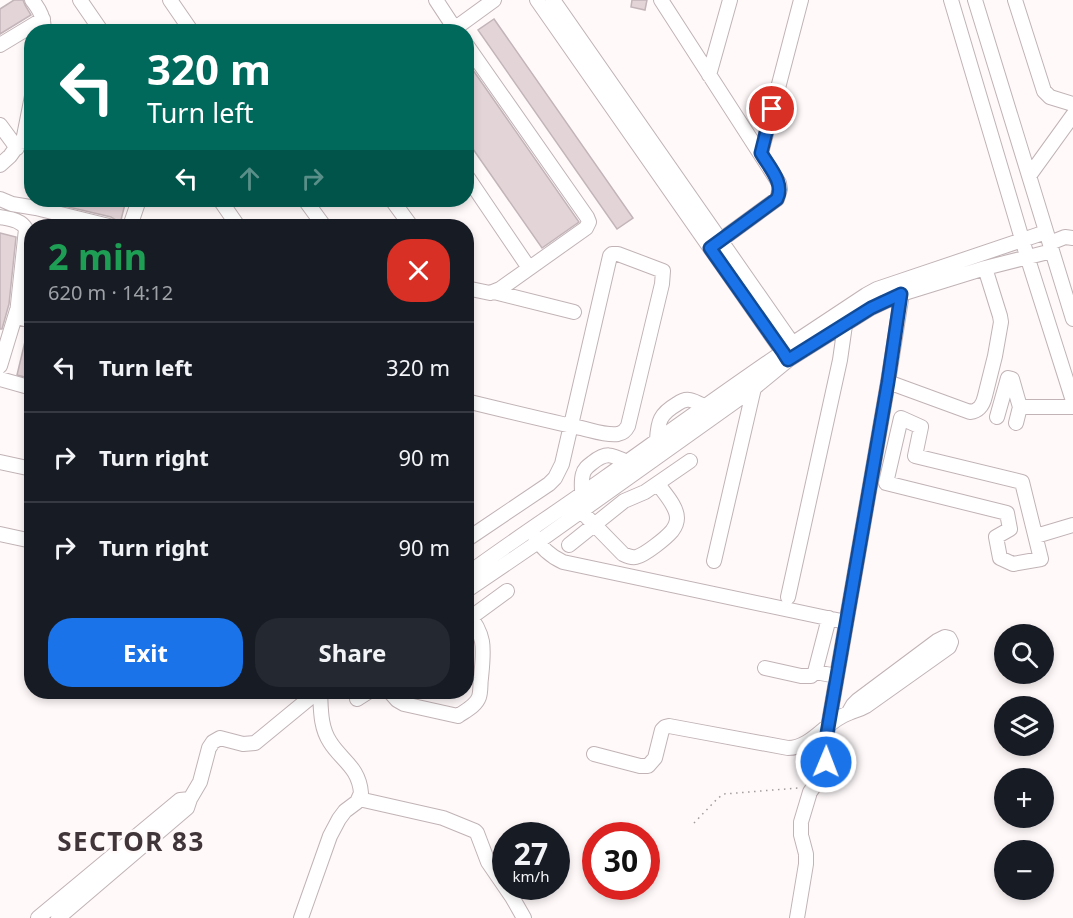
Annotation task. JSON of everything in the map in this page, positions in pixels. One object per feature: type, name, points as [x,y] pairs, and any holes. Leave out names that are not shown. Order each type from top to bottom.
[{"type":"street","points":[[32,0],[41,13],[43,24]]},
{"type":"street","points":[[80,0],[96,24]]},
{"type":"street","points":[[170,0],[186,24]]},
{"type":"street","points":[[436,0],[450,24]]},
{"type":"street","points":[[462,24],[494,0]]},
{"type":"street","points":[[537,0],[715,244]]},
{"type":"street","points":[[553,0],[715,244],[790,352]]},
{"type":"street","points":[[709,75],[730,0]]},
{"type":"street","points":[[761,153],[801,0]]},
{"type":"street","points":[[951,0],[1027,256],[1073,401]]},
{"type":"street","points":[[975,0],[1073,319]]},
{"type":"street","points":[[1015,0],[1044,92],[1054,99],[1073,104]]},
{"type":"street","points":[[662,1],[779,183],[777,199],[715,244]]},
{"type":"street","points":[[0,45],[24,34]]},
{"type":"street","points":[[474,56],[588,220],[586,228],[494,292]]},
{"type":"street","points":[[1029,176],[1073,115]]},
{"type":"street","points":[[0,125],[24,143],[0,165]]},
{"type":"street","points":[[474,187],[529,268]]},
{"type":"street","points":[[0,199],[24,206]]},
{"type":"street","points":[[26,219],[33,207],[81,219]]},
{"type":"street","points":[[0,217],[19,221],[23,225]]},
{"type":"street","points":[[474,569],[704,406],[790,352],[871,292],[985,268],[1027,256],[1049,242],[1065,237],[1073,238]]},
{"type":"street","points":[[474,586],[754,388],[790,352],[845,325],[903,287],[1022,239],[1049,242]]},
{"type":"street","points":[[0,366],[17,310],[24,249]]},
{"type":"street","points":[[474,404],[572,426],[606,433],[618,434],[626,430],[662,284],[661,270],[618,254],[610,256],[572,426],[562,464],[549,484],[474,535]]},
{"type":"street","points":[[888,382],[970,412],[978,410],[995,356],[1001,322],[985,268]]},
{"type":"street","points":[[797,918],[806,864],[801,822],[808,797],[826,766],[824,750],[828,725],[903,287]]},
{"type":"street","points":[[474,290],[494,292],[574,312]]},
{"type":"street","points":[[17,310],[18,316],[24,318]]},
{"type":"street","points":[[788,597],[840,360],[845,325]]},
{"type":"street","points":[[996,417],[1008,378],[1012,379],[1020,407],[1016,423]]},
{"type":"street","points":[[0,379],[24,386]]},
{"type":"street","points":[[714,561],[754,388]]},
{"type":"street","points":[[1020,407],[1073,407]]},
{"type":"street","points":[[901,418],[921,427],[915,456],[1022,482],[1035,536],[1041,559],[1013,564],[1000,558],[996,537],[1010,529],[1006,513],[886,483],[901,418]]},
{"type":"street","points":[[582,493],[583,474],[587,466],[606,455],[627,462]]},
{"type":"street","points":[[569,545],[624,501],[645,492],[690,461]]},
{"type":"street","points":[[0,462],[24,467]]},
{"type":"street","points":[[582,511],[622,554],[632,557],[644,553],[672,531],[677,520],[676,510],[658,484]]},
{"type":"street","points":[[1035,536],[1073,525]]},
{"type":"street","points":[[530,528],[538,542],[550,555],[563,562],[846,622]]},
{"type":"street","points":[[0,534],[24,539]]},
{"type":"street","points":[[474,612],[507,591]]},
{"type":"street","points":[[765,668],[811,676],[815,672],[829,618]]},
{"type":"street","points":[[396,699],[404,704],[458,716],[474,704],[479,697],[484,651],[482,637],[474,625]]},
{"type":"street","points":[[594,754],[648,766],[655,758],[662,730],[669,726],[795,748],[805,744],[828,725],[849,712],[858,700],[919,654],[942,638],[949,638],[951,642],[949,647],[866,706],[856,712],[849,712]]},
{"type":"street","points":[[815,672],[837,676]]},
{"type":"street","points":[[58,918],[187,808],[198,787],[209,748],[213,742],[220,738],[243,744],[255,743],[310,699]]},
{"type":"street","points":[[301,918],[333,830],[345,812],[359,799],[361,792],[358,778],[348,762],[329,741],[323,728],[320,699]]},
{"type":"street","points":[[38,918],[180,800],[190,799]]},
{"type":"street","points":[[359,799],[443,818],[476,831],[488,862],[524,918]]},
{"type":"path","points":[[694,824],[724,794],[786,790],[815,785]]},
{"type":"building","points":[[14,0],[23,0],[31,15],[0,34],[0,9]]},
{"type":"building","points":[[632,0],[647,0],[645,10],[631,7]]},
{"type":"building","points":[[494,19],[633,218],[617,229],[478,30]]},
{"type":"building","points":[[474,71],[579,222],[542,248],[474,150]]},
{"type":"building","points":[[69,207],[124,207],[121,219]]},
{"type":"building","points":[[0,233],[16,237],[9,304],[2,329],[0,329]]},
{"type":"building","points":[[24,346],[24,377],[17,375]]},
{"type":"district","name":"SECTOR 83","points":[[131,841]]},
{"type":"route","points":[[772,109],[761,153],[779,183],[779,196],[710,248],[788,360],[871,308],[901,294],[888,382],[824,750],[826,762]]}]
